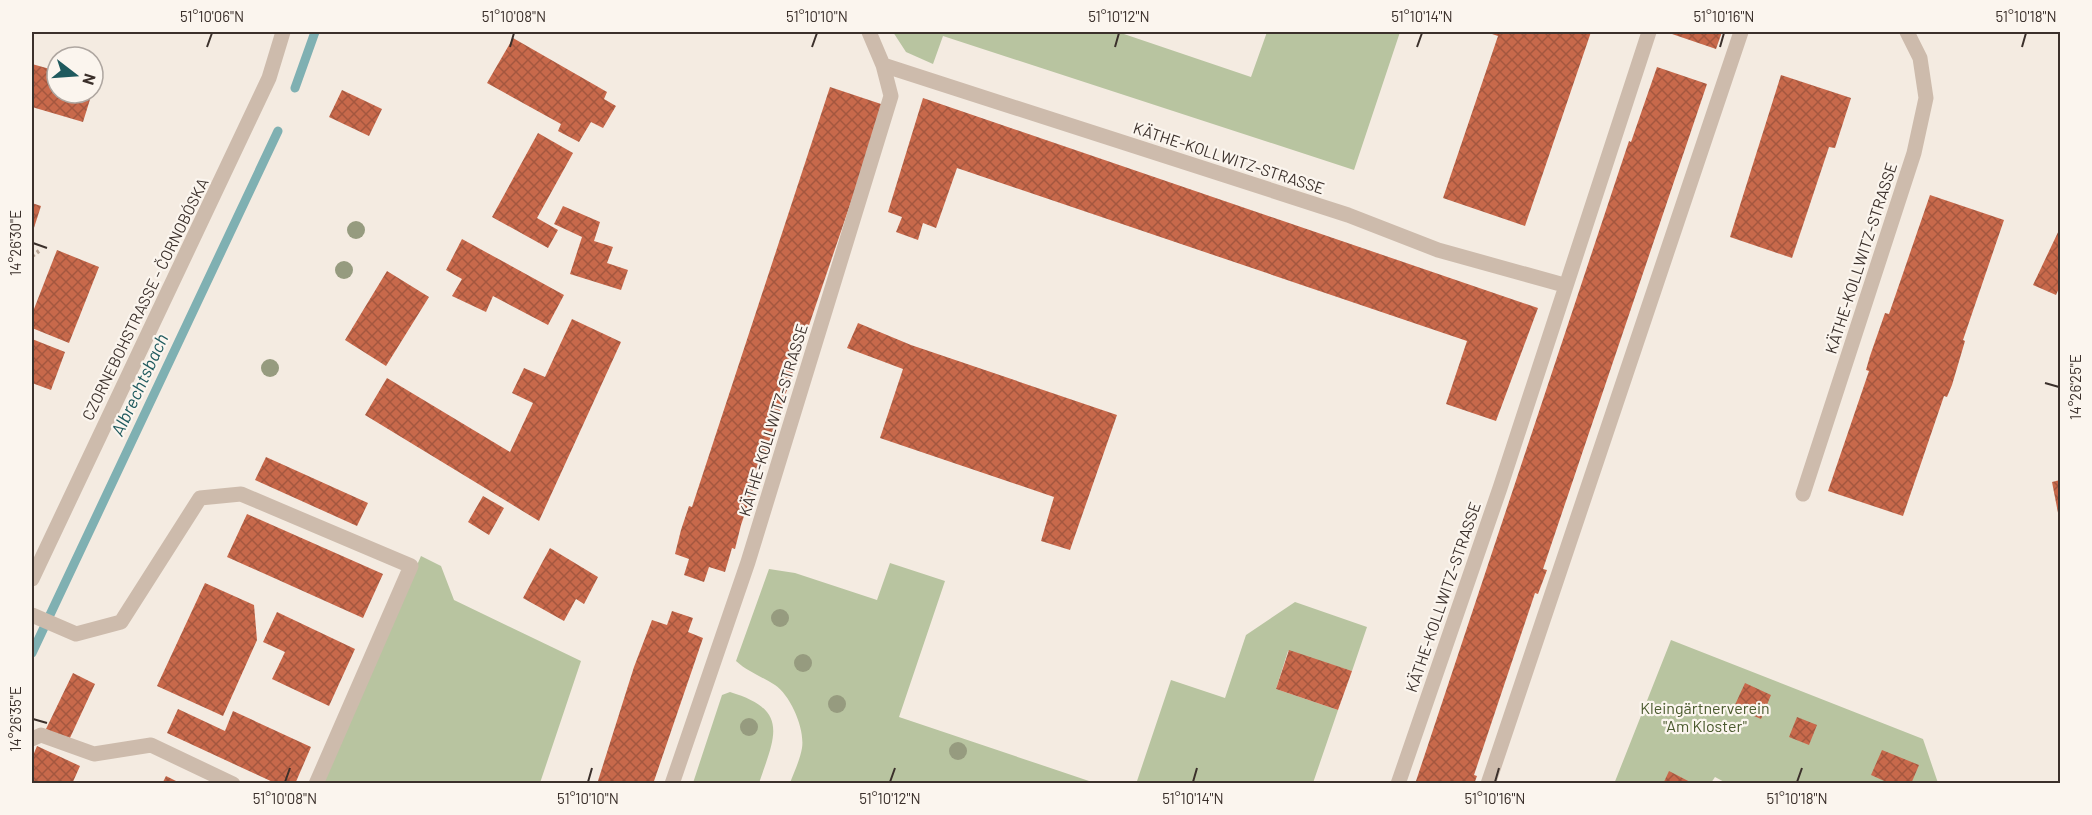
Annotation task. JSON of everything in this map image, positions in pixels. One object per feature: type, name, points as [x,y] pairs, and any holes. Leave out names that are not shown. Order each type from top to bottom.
[{"type":"street","name":"CZORNEBOHSTRASSE - ČORNOBÓSKA","points":[[32,579],[269,78],[283,32]]},
{"type":"street","name":"KÄTHE-KOLLWITZ-STRASSE","points":[[672,783],[748,562],[891,96],[883,65],[869,32]]},
{"type":"street","name":"KÄTHE-KOLLWITZ-STRASSE","points":[[1398,783],[1500,488],[1564,285],[1649,32]]},
{"type":"street","points":[[1488,783],[1741,32]]},
{"type":"street","name":"KÄTHE-KOLLWITZ-STRASSE","points":[[1803,494],[1914,153],[1926,98],[1920,58],[1907,32]]},
{"type":"street","name":"KÄTHE-KOLLWITZ-STRASSE","points":[[883,65],[1348,215],[1438,250],[1564,285]]},
{"type":"street","points":[[32,615],[76,634],[121,622],[200,498],[241,494],[411,566],[316,783]]},
{"type":"street","points":[[32,739],[41,735],[94,754],[151,745],[232,783]]},
{"type":"path","points":[[32,256],[39,251]]},
{"type":"green space","points":[[893,32],[1118,32],[1251,77],[1267,32],[1400,32],[1354,170],[943,36],[933,64],[906,52]]},
{"type":"green space","points":[[421,556],[441,566],[454,600],[581,661],[540,783],[321,784]]},
{"type":"green space","points":[[890,563],[945,581],[899,717],[1095,783],[790,783],[802,748],[796,714],[781,690],[736,661],[769,569],[795,573],[877,600]]},
{"type":"green space","points":[[1295,602],[1367,627],[1352,671],[1288,651],[1276,689],[1338,710],[1313,783],[1136,784],[1171,680],[1225,698],[1246,635]]},
{"type":"green space","name":"Kleingärtnerverein \"Am Kloster\"","points":[[1671,640],[1923,739],[1938,783],[1728,784],[1715,777],[1711,783],[1614,784]]},
{"type":"green space","points":[[730,692],[749,699],[762,707],[770,716],[773,738],[759,783],[693,783],[722,695]]},
{"type":"building","points":[[1486,32],[1591,32],[1525,226],[1443,198],[1498,36]]},
{"type":"building","points":[[1673,32],[1722,32],[1716,49],[1672,34]]},
{"type":"building","points":[[513,38],[607,92],[604,99],[616,106],[603,128],[591,122],[579,142],[558,131],[561,124],[487,83]]},
{"type":"building","points":[[32,64],[45,68],[45,105],[88,105],[83,122],[32,107]]},
{"type":"building","points":[[1657,67],[1707,84],[1543,569],[1547,570],[1538,594],[1535,593],[1474,775],[1477,776],[1474,784],[1415,784],[1629,141],[1631,142]]},
{"type":"building","points":[[1781,75],[1851,98],[1835,148],[1829,147],[1792,258],[1730,237]]},
{"type":"building","points":[[830,87],[884,105],[741,525],[735,549],[732,548],[725,572],[709,567],[704,582],[684,575],[689,559],[675,554],[681,530],[689,506],[692,507]]},
{"type":"building","points":[[342,90],[382,109],[369,136],[329,117]]},
{"type":"building","points":[[923,98],[1538,308],[1496,421],[1446,404],[1467,341],[957,168],[936,228],[923,223],[918,240],[896,232],[902,217],[888,212]]},
{"type":"building","points":[[538,133],[573,153],[537,218],[558,230],[548,248],[492,217]]},
{"type":"building","points":[[1930,195],[2004,220],[1963,340],[1965,341],[1952,385],[1947,397],[1944,396],[1903,516],[1828,491],[1869,371],[1866,370],[1870,356],[1885,313],[1889,314]]},
{"type":"building","points":[[32,203],[41,206],[32,234]]},
{"type":"building","points":[[563,206],[600,222],[594,241],[613,247],[607,263],[628,270],[621,290],[570,274],[582,237],[554,224]]},
{"type":"building","points":[[2060,228],[2060,286],[2056,295],[2033,285]]},
{"type":"building","points":[[462,239],[564,295],[548,325],[493,296],[486,312],[452,296],[462,279],[446,270]]},
{"type":"building","points":[[57,250],[99,267],[69,343],[32,328],[32,314]]},
{"type":"building","points":[[387,271],[429,297],[386,366],[345,340]]},
{"type":"building","points":[[572,319],[621,342],[539,521],[365,415],[387,378],[510,452],[533,403],[512,393],[524,368],[545,377]]},
{"type":"building","points":[[858,323],[911,345],[1117,415],[1070,550],[1041,541],[1054,497],[880,438],[903,369],[847,348]]},
{"type":"building","points":[[32,339],[65,352],[51,390],[32,383]]},
{"type":"building","points":[[266,457],[368,503],[357,526],[255,480]]},
{"type":"building","points":[[2060,480],[2060,518],[2059,518],[2052,482]]},
{"type":"building","points":[[483,496],[504,508],[489,535],[468,522]]},
{"type":"building","points":[[247,514],[383,574],[363,618],[227,557]]},
{"type":"building","points":[[550,548],[598,577],[584,604],[576,599],[564,621],[523,598]]},
{"type":"building","points":[[205,583],[254,605],[257,640],[223,716],[157,686]]},
{"type":"building","points":[[672,611],[693,618],[688,632],[703,638],[653,784],[597,784],[634,667],[652,620],[667,625]]},
{"type":"building","points":[[277,612],[355,649],[329,706],[272,679],[285,652],[263,642]]},
{"type":"building","points":[[1289,650],[1352,671],[1338,710],[1276,689]]},
{"type":"building","points":[[73,673],[95,684],[69,740],[46,729]]},
{"type":"building","points":[[1745,683],[1771,695],[1761,719],[1734,707]]},
{"type":"building","points":[[178,709],[225,731],[233,711],[311,747],[295,784],[277,784],[167,733]]},
{"type":"building","points":[[1797,717],[1817,725],[1809,745],[1789,737]]},
{"type":"building","points":[[37,746],[80,766],[72,784],[32,784],[32,758]]},
{"type":"building","points":[[1882,750],[1919,765],[1911,784],[1891,784],[1871,775]]},
{"type":"building","points":[[1669,771],[1694,784],[1663,784]]},
{"type":"building","points":[[166,776],[182,784],[162,784]]},
{"type":"waterway","name":"Albrechtsbach","points":[[295,88],[315,32]]},
{"type":"waterway","name":"Albrechtsbach","points":[[32,653],[278,131]]}]
